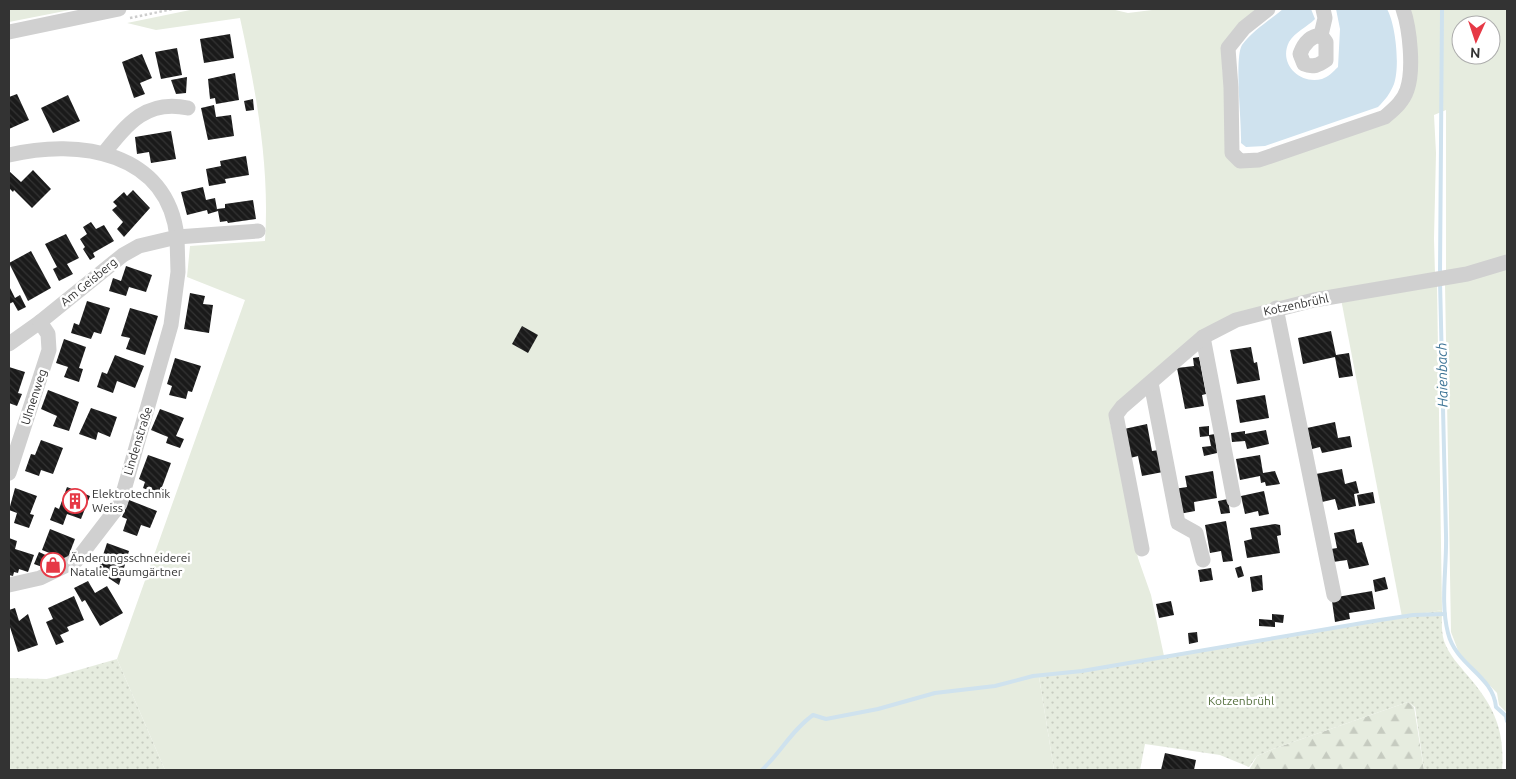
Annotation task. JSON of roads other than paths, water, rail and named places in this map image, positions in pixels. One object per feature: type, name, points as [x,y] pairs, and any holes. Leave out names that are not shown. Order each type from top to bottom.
[{"type":"street","points":[[9,32],[119,9]]},
{"type":"street","points":[[1268,9],[1244,28],[1228,48],[1232,153],[1240,161],[1248,162],[1273,156],[1385,117],[1398,106],[1407,91],[1410,74],[1407,26],[1403,9]]},
{"type":"street","points":[[1322,35],[1325,18],[1323,9]]},
{"type":"street","points":[[104,152],[117,136],[144,112],[166,105],[188,108]]},
{"type":"street","points":[[9,155],[46,149],[74,148],[104,152],[127,162],[155,184],[166,198],[173,213],[177,238]]},
{"type":"street","name":"Am Geisberg","points":[[9,344],[40,322],[123,255],[139,246],[177,238],[258,231]]},
{"type":"street","name":"Lindenstraße","points":[[9,585],[40,578],[77,560],[120,504],[170,325],[178,272],[177,238]]},
{"type":"street","name":"Kotzenbrühl","points":[[1142,549],[1116,415],[1122,407],[1203,338],[1230,322],[1276,308],[1488,269],[1507,262]]},
{"type":"street","points":[[1276,308],[1334,595]]},
{"type":"street","name":"Ulmenweg","points":[[9,473],[49,350],[48,334],[40,322]]},
{"type":"street","points":[[1203,338],[1234,500]]},
{"type":"street","points":[[1151,383],[1178,523],[1196,533],[1202,560]]},
{"type":"water","points":[[1283,9],[1311,9],[1315,19],[1298,32],[1289,42],[1286,58],[1293,71],[1299,76],[1314,80],[1326,77],[1338,67],[1340,29],[1336,9],[1387,9],[1393,25],[1396,46],[1396,77],[1391,91],[1378,107],[1265,146],[1246,147],[1241,143],[1238,76],[1240,52],[1242,45],[1251,35]]},
{"type":"waterway","name":"Haienbach","points":[[1440,274],[1442,9]]},
{"type":"waterway","name":"Haienbach","points":[[1440,281],[1446,535],[1444,609],[1452,644],[1458,654],[1482,678],[1493,696],[1496,707],[1506,716],[1507,721]]},
{"type":"waterway","points":[[762,770],[813,715],[826,719],[878,709],[935,693],[995,686],[1033,676],[1082,671],[1413,615],[1445,614]]},
{"type":"place","name":"Elektrotechnik Weiss","points":[[75,501]]},
{"type":"place","name":"Änderungsschneiderei Natalie Baumgärtner","points":[[53,565]]}]
